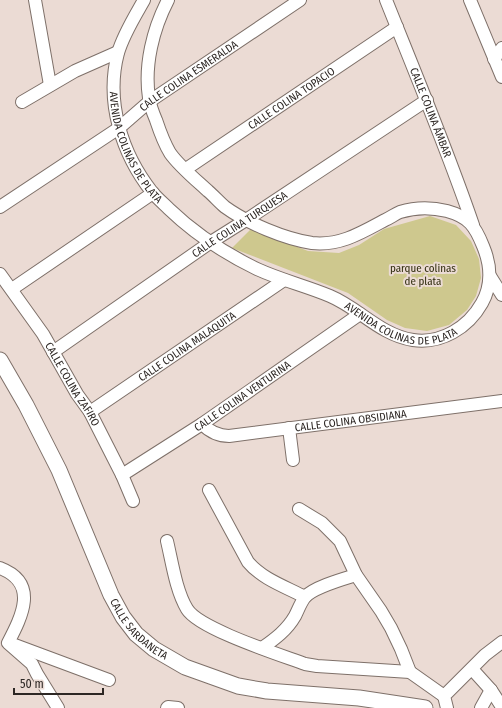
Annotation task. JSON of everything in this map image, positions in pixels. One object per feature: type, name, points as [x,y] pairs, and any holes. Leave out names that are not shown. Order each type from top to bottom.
[{"type":"street","points":[[36,0],[50,85]]},
{"type":"street","name":"AVENIDA COLINAS DE PLATA","points":[[144,0],[118,52],[114,82],[115,106],[119,128],[134,164],[153,194],[184,223],[211,242],[249,265],[284,280],[336,298],[383,330],[397,336],[413,340],[429,340],[448,335],[463,326],[475,314],[488,291],[490,276],[487,255],[473,225]]},
{"type":"street","points":[[168,0],[161,13],[154,35],[150,57],[148,84],[150,101],[162,138],[172,155],[225,206],[246,220],[291,239],[315,243],[334,243],[356,236],[399,213],[418,208],[438,209],[456,214],[473,225]]},
{"type":"street","name":"CALLE COLINA ESMERALDA","points":[[0,207],[119,128],[150,101],[300,0]]},
{"type":"street","name":"CALLE COLINA ÁMBAR","points":[[386,0],[427,100],[460,186],[473,225]]},
{"type":"street","points":[[470,0],[502,77]]},
{"type":"street","name":"CALLE COLINA TOPACIO","points":[[186,169],[397,27]]},
{"type":"street","points":[[494,59],[502,48]]},
{"type":"street","points":[[22,102],[50,85],[94,62],[118,52]]},
{"type":"street","name":"CALLE COLINA TURQUESA","points":[[53,352],[211,242],[427,100]]},
{"type":"street","points":[[12,289],[153,194]]},
{"type":"street","name":"CALLE COLINA ZAFIRO","points":[[0,274],[43,334],[77,394],[90,412],[122,475],[133,501]]},
{"type":"street","points":[[490,276],[502,295]]},
{"type":"street","name":"CALLE COLINA MALAQUITA","points":[[90,412],[284,280]]},
{"type":"street","name":"CALLE COLINA VENTURINA","points":[[122,475],[202,424],[360,314]]},
{"type":"street","name":"CALLE SARDANETA","points":[[0,360],[59,470],[111,595],[123,617],[136,634],[154,649],[185,667],[238,686],[359,698],[415,707]]},
{"type":"street","name":"CALLE COLINA OBSIDIANA","points":[[202,424],[212,432],[223,436],[502,400]]},
{"type":"street","points":[[289,428],[293,460]]},
{"type":"street","points":[[209,490],[248,562],[254,569],[305,597]]},
{"type":"street","points":[[299,509],[322,523],[340,541],[356,575],[391,628],[410,672],[446,702],[485,655],[502,642]]},
{"type":"street","points":[[167,541],[179,590],[187,610],[208,626],[305,664],[410,672]]},
{"type":"street","points":[[0,568],[11,572],[22,586],[25,597],[19,621],[4,642]]},
{"type":"street","points":[[262,648],[285,630],[294,618],[305,597],[310,592],[356,575]]},
{"type":"street","points":[[4,642],[110,680]]},
{"type":"street","points":[[4,642],[32,664],[58,708]]},
{"type":"street","points":[[472,669],[491,690],[502,707]]},
{"type":"street","points":[[481,708],[491,690]]},
{"type":"street","points":[[167,708],[178,708]]},
{"type":"green space","name":"parque colinas de plata","points":[[430,216],[456,225],[471,241],[479,259],[481,278],[476,296],[467,310],[449,325],[427,331],[405,328],[387,320],[348,293],[232,248],[251,229],[308,251],[339,253],[359,245],[384,229]]}]
